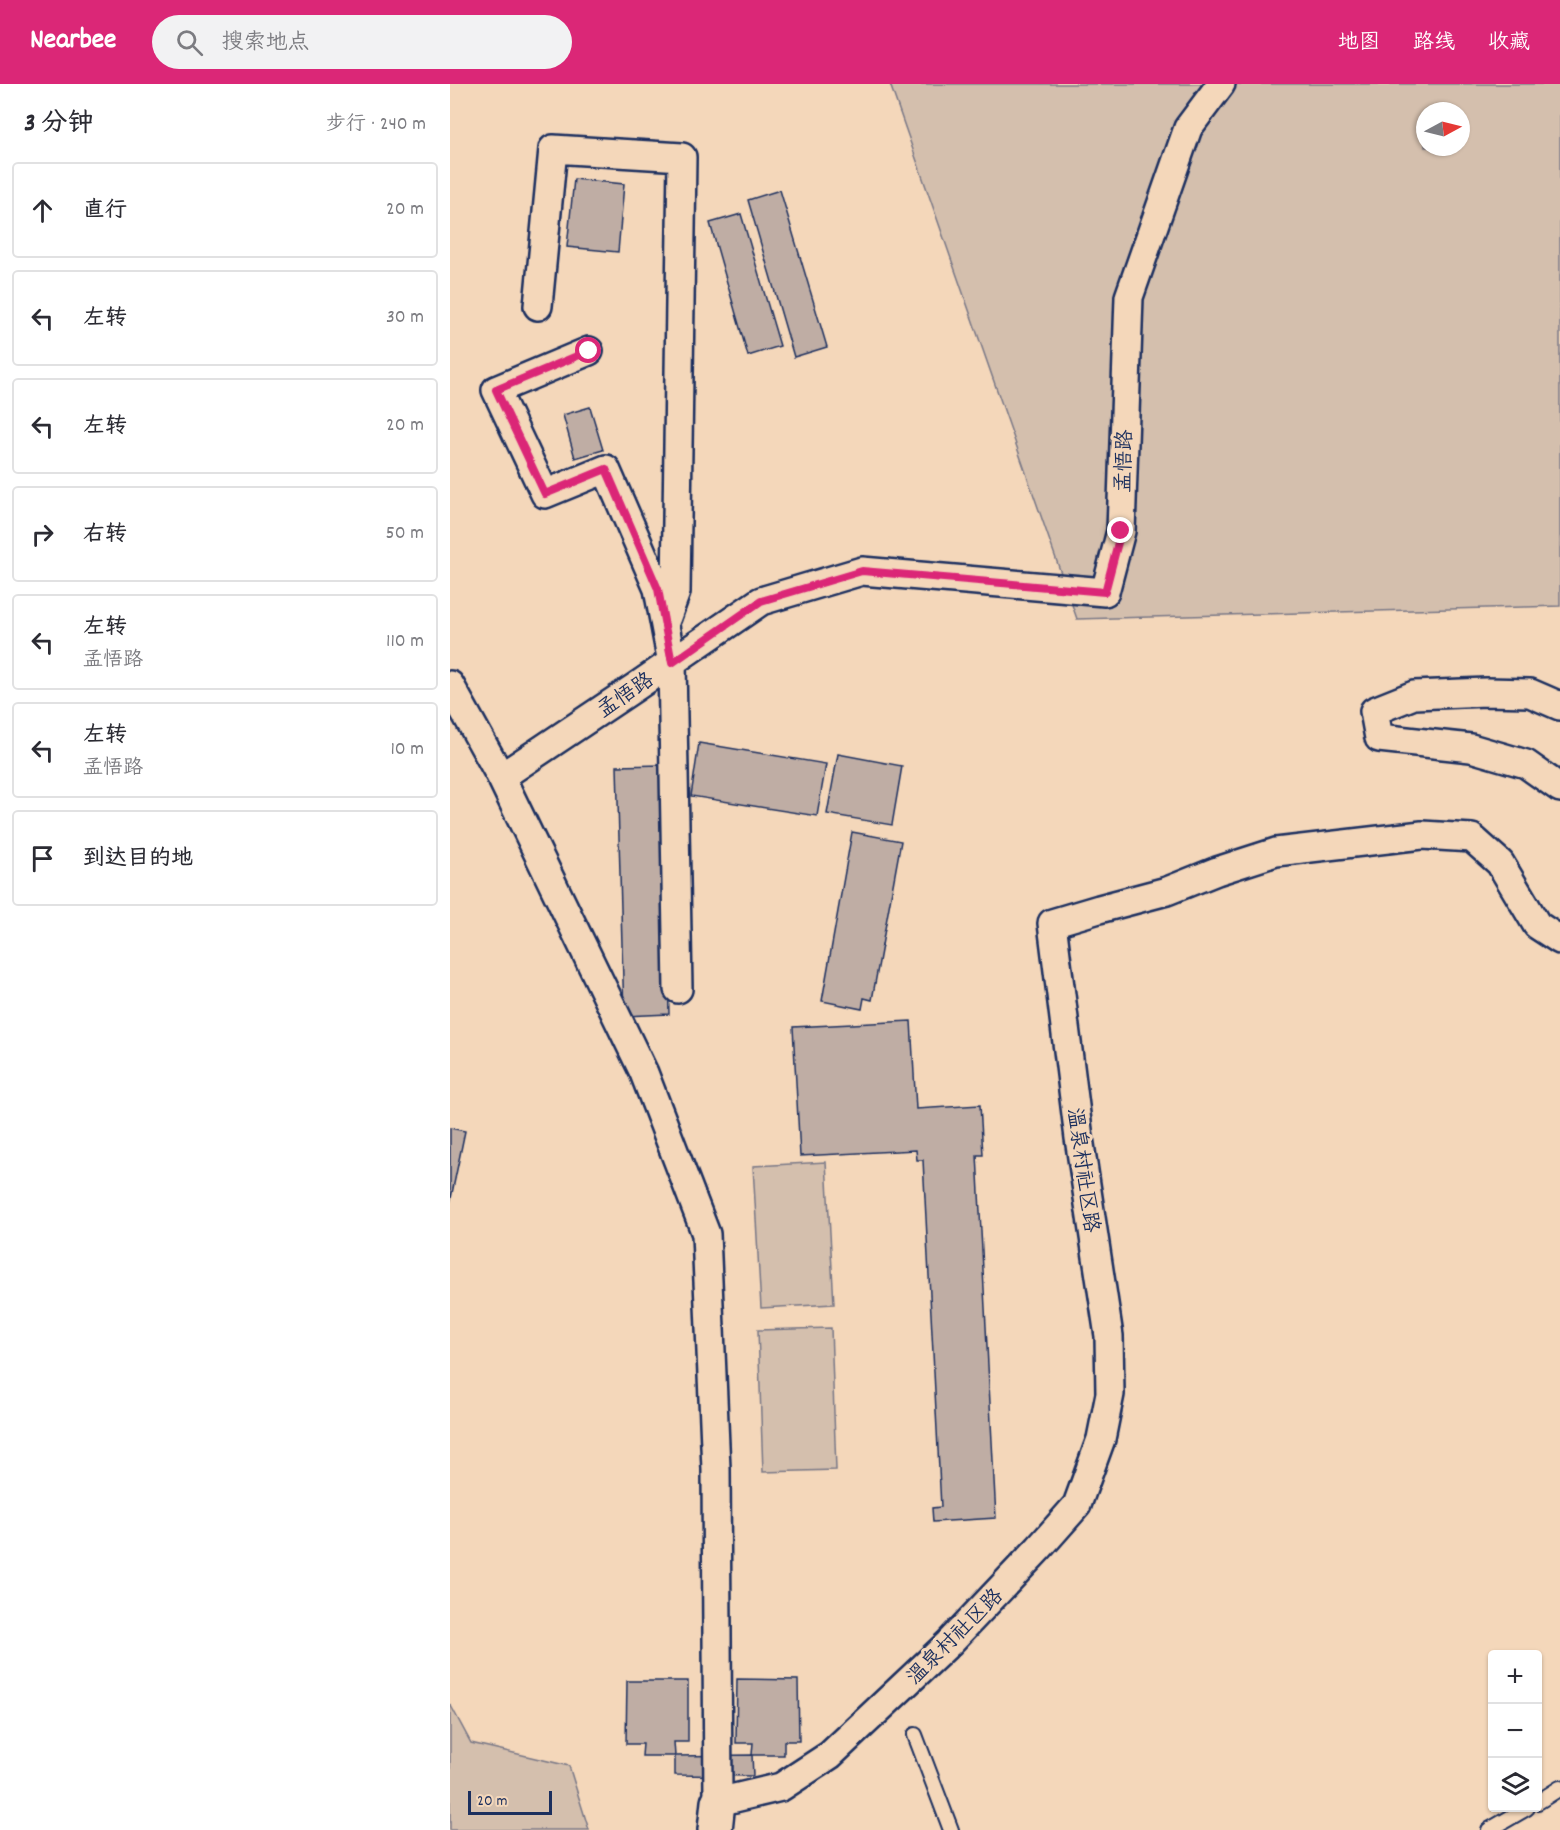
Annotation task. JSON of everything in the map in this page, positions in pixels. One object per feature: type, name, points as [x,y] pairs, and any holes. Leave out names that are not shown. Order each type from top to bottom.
[{"type":"street","name":"孟悟路","points":[[501,777],[761,601],[862,571],[1105,592],[1121,531],[1129,297],[1188,128],[1221,84]]},
{"type":"street","points":[[538,306],[553,149],[682,157],[676,592],[664,624]]},
{"type":"street","points":[[589,351],[496,390],[545,494],[606,469],[658,589],[672,663],[678,989]]},
{"type":"street","points":[[450,685],[501,777],[644,1073],[706,1234],[716,1469],[716,1816]]},
{"type":"street","points":[[1560,706],[1530,693],[1486,692],[1414,695],[1374,711],[1379,738],[1471,748],[1526,764],[1560,788]]},
{"type":"street","name":"温泉村社区路","points":[[716,1816],[781,1787],[830,1755],[948,1644],[1077,1505],[1101,1439],[1110,1394],[1109,1336],[1079,1138],[1052,923],[1167,891],[1216,871],[1276,852],[1422,835],[1472,838],[1500,862],[1537,925],[1560,940]]},
{"type":"lane","points":[[915,1735],[951,1830]]},
{"type":"lane","points":[[1542,1799],[1560,1788]]},
{"type":"lane","points":[[1489,1830],[1520,1812]]},
{"type":"shaded area","points":[[890,84],[1560,84],[1560,606],[1077,619]]},
{"type":"shaded area","points":[[826,1162],[834,1304],[761,1308],[753,1166]]},
{"type":"shaded area","points":[[831,1328],[836,1470],[763,1472],[758,1330]]},
{"type":"shaded area","points":[[450,1704],[471,1743],[569,1766],[589,1830],[450,1830]]},
{"type":"building","points":[[574,179],[624,184],[618,252],[567,247]]},
{"type":"building","points":[[780,190],[827,347],[794,357],[748,200]]},
{"type":"building","points":[[741,214],[780,346],[748,356],[710,223]]},
{"type":"building","points":[[590,407],[603,450],[575,458],[563,415]]},
{"type":"building","points":[[699,743],[826,764],[817,816],[691,796]]},
{"type":"building","points":[[838,754],[902,766],[892,825],[827,814]]},
{"type":"building","points":[[663,765],[669,1014],[624,1016],[617,766]]},
{"type":"building","points":[[852,832],[901,841],[872,1000],[864,998],[862,1009],[822,1001]]},
{"type":"building","points":[[911,1021],[916,1109],[980,1105],[983,1155],[977,1155],[996,1518],[933,1522],[932,1508],[941,1507],[923,1160],[917,1160],[916,1150],[800,1156],[793,1027]]},
{"type":"building","points":[[450,1128],[465,1131],[450,1203]]},
{"type":"building","points":[[737,1679],[798,1680],[799,1741],[784,1741],[784,1755],[752,1755],[753,1743],[736,1743]]},
{"type":"building","points":[[627,1681],[688,1681],[688,1742],[674,1742],[675,1756],[642,1756],[643,1744],[626,1744]]},
{"type":"building","points":[[752,1755],[753,1776],[675,1775],[675,1756]]},
{"type":"route","points":[[589,351],[496,390],[545,494],[606,469],[658,589],[672,663],[761,601],[862,571],[1105,592],[1121,531]]}]
